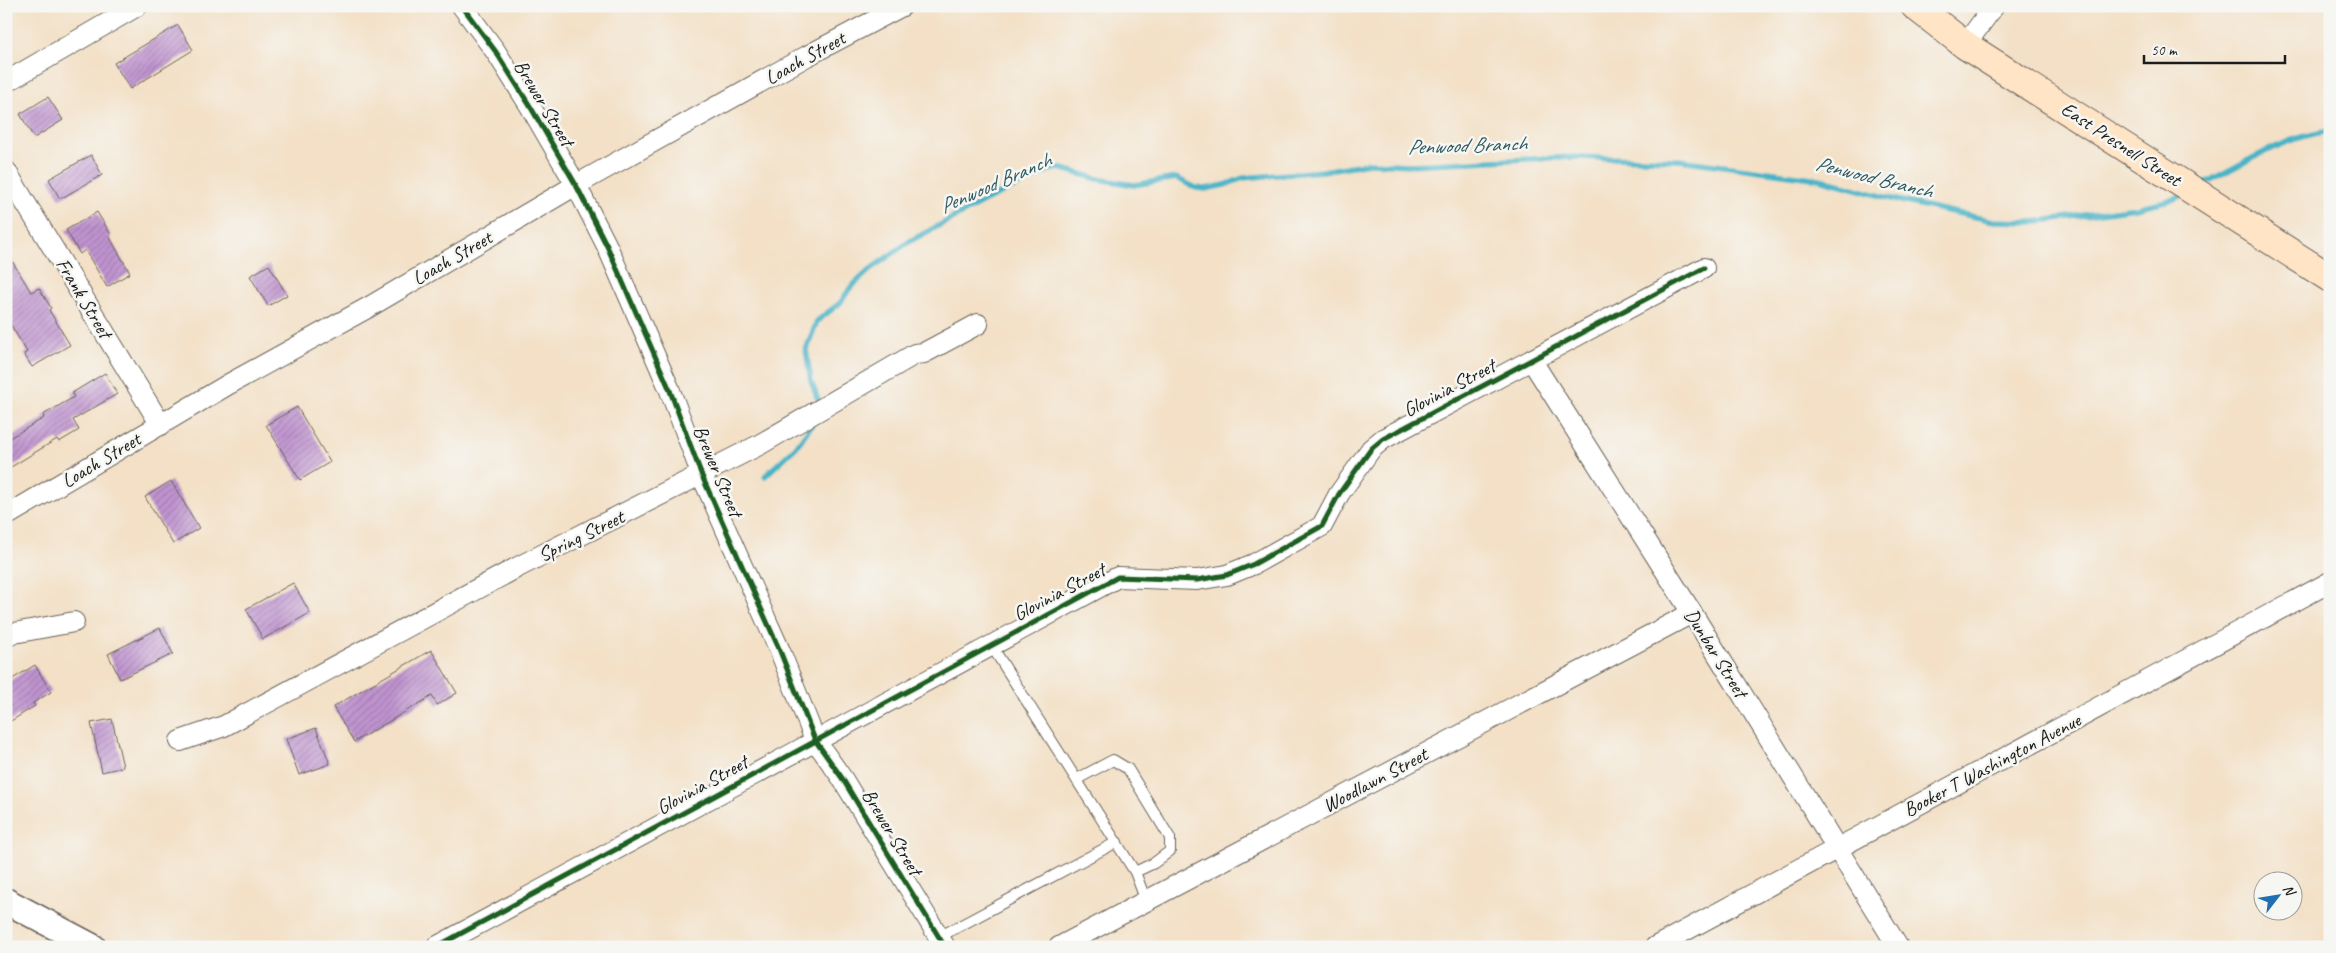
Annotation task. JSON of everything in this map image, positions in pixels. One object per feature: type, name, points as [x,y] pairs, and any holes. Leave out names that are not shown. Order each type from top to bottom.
[{"type":"main road","name":"East Presnell Street","points":[[1915,6],[1965,45],[2330,278]]},
{"type":"street","points":[[6,82],[138,6]]},
{"type":"street","name":"Brewer Street","points":[[462,6],[496,52],[576,185],[641,322],[669,388],[702,476],[780,651],[815,740],[842,778],[942,942]]},
{"type":"street","name":"Loach Street","points":[[6,516],[161,425],[370,307],[576,185],[807,56],[902,6]]},
{"type":"street","points":[[1965,45],[1994,6]]},
{"type":"street","name":"Frank Street","points":[[6,171],[161,425]]},
{"type":"street","name":"Glovinia Street","points":[[436,947],[1118,577],[1197,580],[1227,575],[1254,564],[1322,526],[1339,494],[1370,449],[1383,439],[1704,268]]},
{"type":"street","name":"Spring Street","points":[[180,741],[224,726],[518,567],[702,476],[915,354],[924,353],[978,324]]},
{"type":"street","name":"Dunbar Street","points":[[1532,360],[1692,613],[1898,947]]},
{"type":"street","name":"Booker T Washington Avenue","points":[[1655,947],[2330,582]]},
{"type":"street","name":"Woodlawn Street","points":[[1059,947],[1692,613]]},
{"type":"street","points":[[6,637],[14,633],[74,622]]},
{"type":"street","points":[[6,901],[93,947]]},
{"type":"lane","points":[[991,645],[1117,842],[1135,872],[1146,901]]},
{"type":"lane","points":[[1077,780],[1113,760],[1128,769],[1170,838],[1170,851],[1154,863],[1135,872]]},
{"type":"lane","points":[[942,942],[1117,842]]},
{"type":"building","points":[[178,25],[193,50],[130,89],[114,63]]},
{"type":"building","points":[[48,97],[63,120],[34,138],[20,114]]},
{"type":"building","points":[[91,155],[102,175],[60,199],[49,179]]},
{"type":"building","points":[[97,212],[130,273],[107,287],[85,250],[80,254],[66,230]]},
{"type":"building","points":[[6,251],[31,292],[39,288],[51,308],[49,310],[70,345],[32,367],[24,354],[27,352],[6,317]]},
{"type":"building","points":[[269,265],[287,295],[268,306],[250,276]]},
{"type":"building","points":[[105,373],[117,394],[73,420],[79,430],[59,442],[57,439],[6,470],[6,440],[44,418],[43,415],[74,397],[72,393]]},
{"type":"building","points":[[297,407],[330,462],[300,480],[266,425]]},
{"type":"building","points":[[171,481],[199,528],[173,544],[145,497]]},
{"type":"building","points":[[293,583],[310,613],[263,639],[246,609]]},
{"type":"building","points":[[160,628],[173,654],[120,679],[108,654]]},
{"type":"building","points":[[431,650],[457,693],[437,705],[432,696],[354,742],[333,707]]},
{"type":"building","points":[[35,665],[51,692],[33,703],[35,706],[6,724],[6,683]]},
{"type":"building","points":[[112,719],[123,767],[102,772],[91,723]]},
{"type":"building","points":[[316,728],[330,764],[299,775],[286,739]]},
{"type":"waterway","name":"Penwood Branch","points":[[2201,185],[2280,145],[2313,134],[2330,131]]},
{"type":"waterway","name":"Penwood Branch","points":[[820,405],[811,381],[806,350],[817,321],[840,303],[851,287],[872,268],[910,241],[985,201],[1049,170],[1059,168],[1098,179],[1134,185],[1176,178],[1196,188],[1205,189],[1225,185],[1243,178],[1323,171],[1369,163],[1410,165],[1573,157],[1679,160],[1820,179],[1892,199],[1994,221],[2033,222],[2136,208],[2174,199],[2184,194]]},
{"type":"waterway","name":"Penwood Branch","points":[[765,476],[796,447],[815,420]]},
{"type":"cycle path","points":[[462,6],[496,52],[530,106],[576,185],[607,246],[669,388],[702,476],[780,651],[815,740],[842,778],[945,947]]},
{"type":"cycle path","points":[[436,947],[1118,577],[1197,580],[1227,575],[1254,564],[1322,526],[1339,494],[1371,449],[1383,439],[1704,268]]}]
